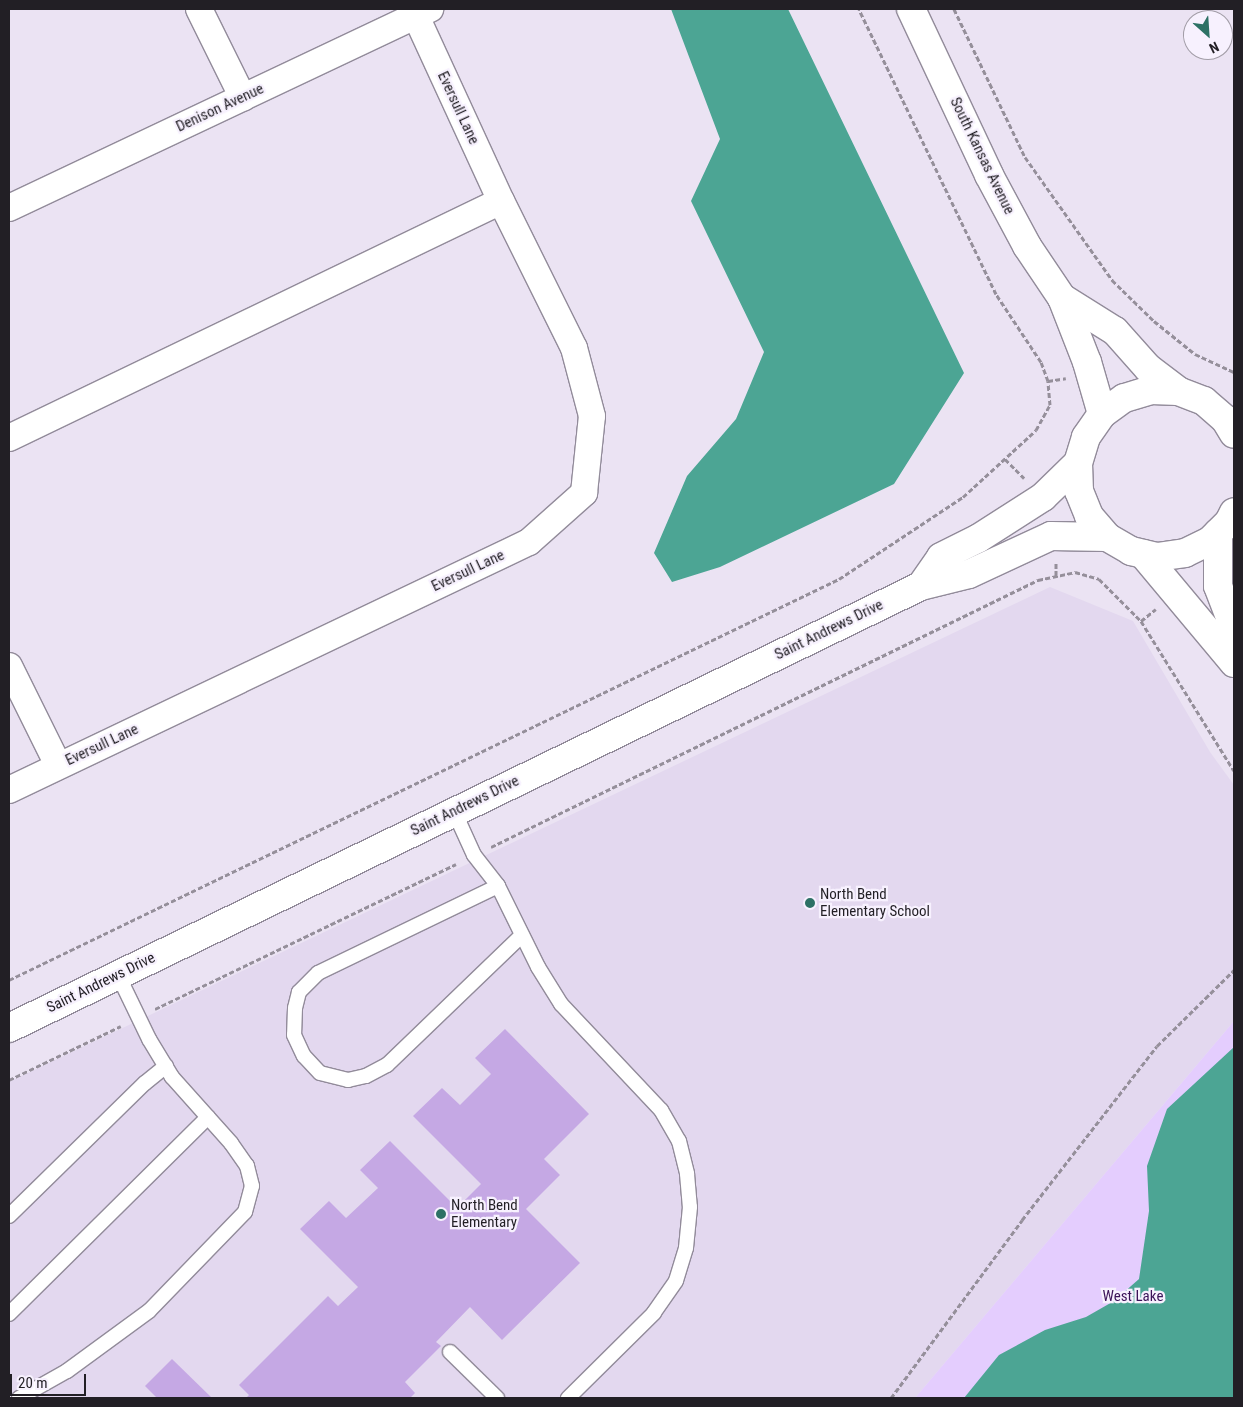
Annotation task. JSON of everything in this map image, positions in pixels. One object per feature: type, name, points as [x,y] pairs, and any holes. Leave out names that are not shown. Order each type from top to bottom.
[{"type":"street","points":[[199,9],[243,98]]},
{"type":"street","name":"South Kansas Avenue","points":[[911,9],[990,175],[1027,246],[1062,298],[1087,362],[1102,414]]},
{"type":"street","name":"Denison Avenue","points":[[9,208],[243,98],[410,14]]},
{"type":"street","name":"Eversull Lane","points":[[9,790],[529,542],[584,493],[592,416],[574,348],[410,14]]},
{"type":"street","points":[[9,438],[501,201]]},
{"type":"street","name":"South Kansas Avenue","points":[[1062,298],[1115,331],[1148,368],[1178,391],[1204,401],[1229,420]]},
{"type":"street","name":"South Kansas Avenue","points":[[1178,391],[1151,390],[1124,398],[1102,414],[1086,437],[1078,463],[1079,491],[1089,516],[1107,537],[1131,551],[1158,557],[1185,553],[1210,541],[1234,512]]},
{"type":"street","points":[[922,586],[941,557],[979,538],[1043,497],[1078,463]]},
{"type":"street","name":"South Kansas Avenue","points":[[1218,533],[1218,586],[1230,618],[1234,662]]},
{"type":"street","name":"Saint Andrews Drive","points":[[9,1028],[922,586],[969,574],[1051,536],[1107,537]]},
{"type":"street","name":"South Kansas Avenue","points":[[1143,554],[1234,662]]},
{"type":"street","name":"Eversull Lane","points":[[9,666],[58,765]]},
{"type":"lane","points":[[454,811],[474,855],[498,886],[561,1004],[662,1110],[679,1141],[687,1174],[690,1207],[686,1248],[676,1281],[654,1314],[568,1398]]},
{"type":"lane","points":[[498,886],[318,973],[299,992],[294,1008],[294,1035],[304,1056],[320,1073],[348,1080],[366,1076],[387,1065],[522,934]]},
{"type":"lane","points":[[19,1398],[67,1371],[150,1311],[245,1212],[252,1186],[247,1166],[166,1066],[118,975]]},
{"type":"lane","points":[[9,1216],[145,1083],[166,1066]]},
{"type":"lane","points":[[9,1314],[208,1117]]},
{"type":"lane","points":[[450,1352],[497,1398]]},
{"type":"path","points":[[9,980],[839,579],[963,497],[1036,430],[1050,405],[1048,381],[1041,362],[996,294],[859,9]]},
{"type":"path","points":[[954,9],[1025,157],[1112,280],[1154,321],[1195,354],[1234,372]]},
{"type":"path","points":[[9,1080],[1038,580],[1075,572],[1099,579],[1141,620],[1234,771]]},
{"type":"path","points":[[890,1398],[1022,1220],[1157,1046],[1234,970]]},
{"type":"shaded area","points":[[671,9],[788,9],[964,373],[894,484],[720,567],[672,582],[654,553],[687,476],[736,419],[764,352],[691,201],[720,139]]},
{"type":"shaded area","name":"North Bend Elementary School","points":[[1050,587],[1133,621],[1210,752],[1234,785],[1234,1021],[915,1398],[9,1398],[9,1082]]},
{"type":"shaded area","name":"West Lake","points":[[1234,1047],[1234,1398],[964,1398],[999,1355],[1045,1330],[1086,1317],[1114,1301],[1139,1279],[1149,1211],[1147,1166],[1167,1109]]},
{"type":"green space","name":"West Lake","points":[[1234,1021],[1234,1398],[915,1398]]},
{"type":"building","name":"North Bend Elementary","points":[[505,1029],[589,1114],[544,1159],[560,1175],[526,1209],[580,1263],[502,1340],[470,1307],[436,1342],[441,1346],[405,1382],[415,1393],[410,1398],[246,1398],[249,1395],[239,1385],[328,1296],[338,1306],[358,1287],[300,1229],[329,1201],[346,1218],[378,1188],[360,1170],[390,1141],[457,1208],[481,1184],[413,1116],[442,1088],[460,1105],[491,1074],[475,1058]]},
{"type":"building","points":[[172,1359],[212,1398],[157,1398],[145,1386]]},
{"type":"place","name":"North Bend Elementary School","points":[[810,903]]},
{"type":"place","name":"North Bend Elementary","points":[[441,1214]]}]
